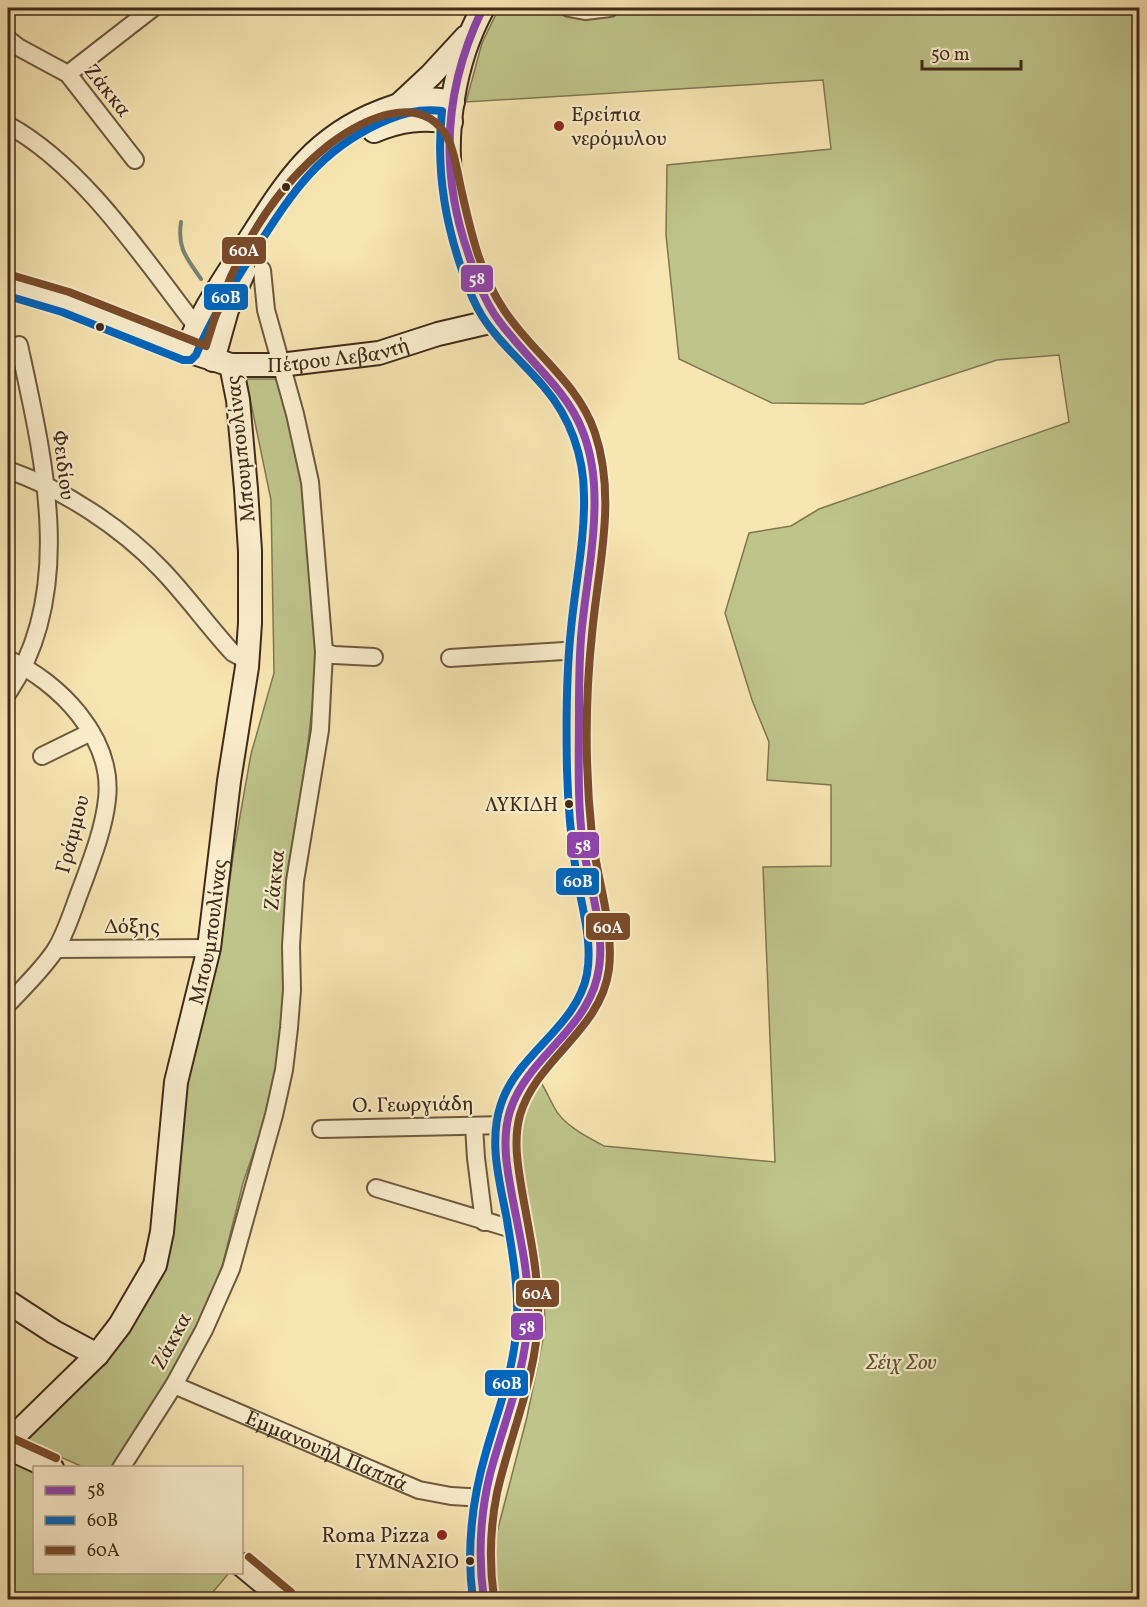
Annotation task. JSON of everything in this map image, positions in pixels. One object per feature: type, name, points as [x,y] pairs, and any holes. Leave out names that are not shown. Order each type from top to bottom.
[{"type":"street","points":[[68,74],[153,8]]},
{"type":"street","points":[[452,198],[449,153],[452,112],[461,64],[483,8]]},
{"type":"street","points":[[569,8],[585,11],[610,8]]},
{"type":"street","points":[[399,113],[473,29]]},
{"type":"street","name":"Ζάκκα","points":[[8,39],[18,47],[68,74],[135,160]]},
{"type":"street","points":[[222,362],[233,294],[277,214],[315,172],[340,150],[423,99],[452,112]]},
{"type":"street","points":[[187,350],[196,326],[268,207],[303,163],[332,137],[362,119],[399,113],[420,125],[434,137],[440,146],[458,225],[484,298],[498,320],[561,391],[581,424],[589,451],[594,481],[594,512],[580,650],[578,745],[580,818],[599,949],[597,977],[584,1008],[519,1089],[511,1105],[506,1125],[506,1161],[526,1268],[527,1340],[521,1373],[485,1498],[479,1558],[484,1599]]},
{"type":"street","points":[[8,125],[49,153],[81,184],[128,239],[196,326]]},
{"type":"street","name":"Ζάκκα","points":[[121,1466],[174,1385],[204,1330],[231,1269],[274,1115],[284,1070],[292,990],[291,946],[295,881],[320,730],[324,652],[310,482],[295,414],[266,309],[262,270]]},
{"type":"street","name":"Πέτρου Λεβαντή","points":[[8,285],[65,302],[222,362],[280,365],[379,353],[438,334],[498,320]]},
{"type":"street","name":"Φειδίου","points":[[8,693],[24,667],[42,606],[48,567],[42,457],[19,345]]},
{"type":"street","name":"Μπουμπουλίνας","points":[[8,1442],[97,1355],[120,1325],[155,1265],[162,1232],[176,1082],[209,948],[229,781],[248,661],[250,551],[242,432],[222,362]]},
{"type":"street","points":[[8,470],[97,515],[149,556],[227,646],[240,658],[248,661]]},
{"type":"street","points":[[450,658],[580,650]]},
{"type":"street","points":[[324,652],[334,655],[374,657]]},
{"type":"street","name":"Γράμμου","points":[[8,659],[48,684],[80,714],[91,732],[105,766],[107,798],[93,853],[56,948],[8,1004]]},
{"type":"street","points":[[42,756],[91,732]]},
{"type":"street","name":"Δόξης","points":[[56,948],[209,948]]},
{"type":"street","name":"Ο. Γεωργιάδη","points":[[321,1129],[506,1125]]},
{"type":"street","points":[[474,1126],[484,1222]]},
{"type":"street","points":[[376,1188],[519,1231]]},
{"type":"street","points":[[8,1302],[54,1332],[97,1355]]},
{"type":"street","name":"Εμμανουήλ Παππά","points":[[174,1385],[419,1490],[451,1496],[485,1498]]},
{"type":"street","points":[[8,1448],[50,1466]]},
{"type":"street","points":[[243,1567],[284,1599]]},
{"type":"street","points":[[475,1599],[480,1576]]},
{"type":"green space","name":"Σέιχ Σου","points":[[499,8],[1139,8],[1139,1599],[498,1599],[495,1564],[496,1536],[527,1417],[545,1329],[544,1297],[538,1251],[517,1154],[515,1131],[526,1097],[540,1081],[563,1119],[576,1130],[604,1146],[775,1162],[763,867],[831,866],[831,785],[767,780],[769,742],[752,700],[725,613],[749,533],[791,526],[819,509],[1069,422],[1059,355],[997,360],[863,404],[772,403],[679,359],[666,235],[667,165],[831,149],[823,80],[466,102],[482,43]]},
{"type":"green space","points":[[246,379],[276,379],[308,484],[317,663],[304,778],[281,1045],[266,1116],[243,1183],[223,1263],[201,1320],[169,1382],[113,1466],[81,1466],[24,1441],[152,1283],[176,1110],[220,952],[234,850],[251,754],[274,673],[271,500]]},
{"type":"green space","points":[[8,1459],[33,1471],[33,1574],[228,1574],[207,1599],[8,1599]]},
{"type":"waterway","points":[[181,222],[182,246],[187,259],[201,279]]},
{"type":"transit line","name":"58","points":[[483,8],[460,68],[453,99],[450,129],[453,191],[468,253],[489,305],[499,321],[561,394],[583,432],[590,456],[595,502],[580,648],[579,795],[583,845],[599,928],[600,945],[597,978],[590,997],[568,1030],[529,1076],[518,1093],[507,1123],[506,1161],[525,1265],[528,1319],[523,1359],[490,1474],[484,1505],[481,1552],[484,1600]]},
{"type":"transit line","name":"60Β","points":[[8,296],[62,312],[183,360],[191,360],[265,234],[292,196],[321,163],[357,135],[380,123],[402,114],[442,111],[440,152],[446,213],[456,253],[469,290],[489,326],[553,399],[574,438],[581,466],[584,513],[568,664],[567,770],[576,872],[589,948],[587,974],[572,1010],[509,1086],[497,1118],[496,1162],[514,1267],[517,1302],[516,1332],[511,1367],[481,1470],[474,1506],[470,1543],[473,1600]]},
{"type":"transit line","name":"60Α","points":[[11,275],[69,292],[206,346],[226,289],[252,235],[268,210],[307,164],[343,135],[374,119],[407,112],[422,115],[436,123],[450,143],[473,239],[496,297],[515,326],[578,398],[595,433],[605,483],[605,508],[590,659],[587,760],[594,853],[609,936],[609,969],[604,991],[594,1010],[540,1077],[528,1095],[518,1124],[518,1163],[535,1269],[538,1315],[528,1383],[497,1493],[491,1559],[494,1598]]},
{"type":"transit line","name":"60Α","points":[[12,1438],[56,1458]]},
{"type":"transit line","name":"60Α","points":[[249,1557],[291,1592]]},
{"type":"place","name":"Ερείπια νερόμυλου","points":[[559,126]]},
{"type":"place","name":"ΛΥΚΙΔΗ","points":[[569,804]]},
{"type":"place","name":"Roma Pizza","points":[[442,1535]]},
{"type":"place","name":"ΓΥΜΝΑΣΙΟ","points":[[470,1561]]}]
